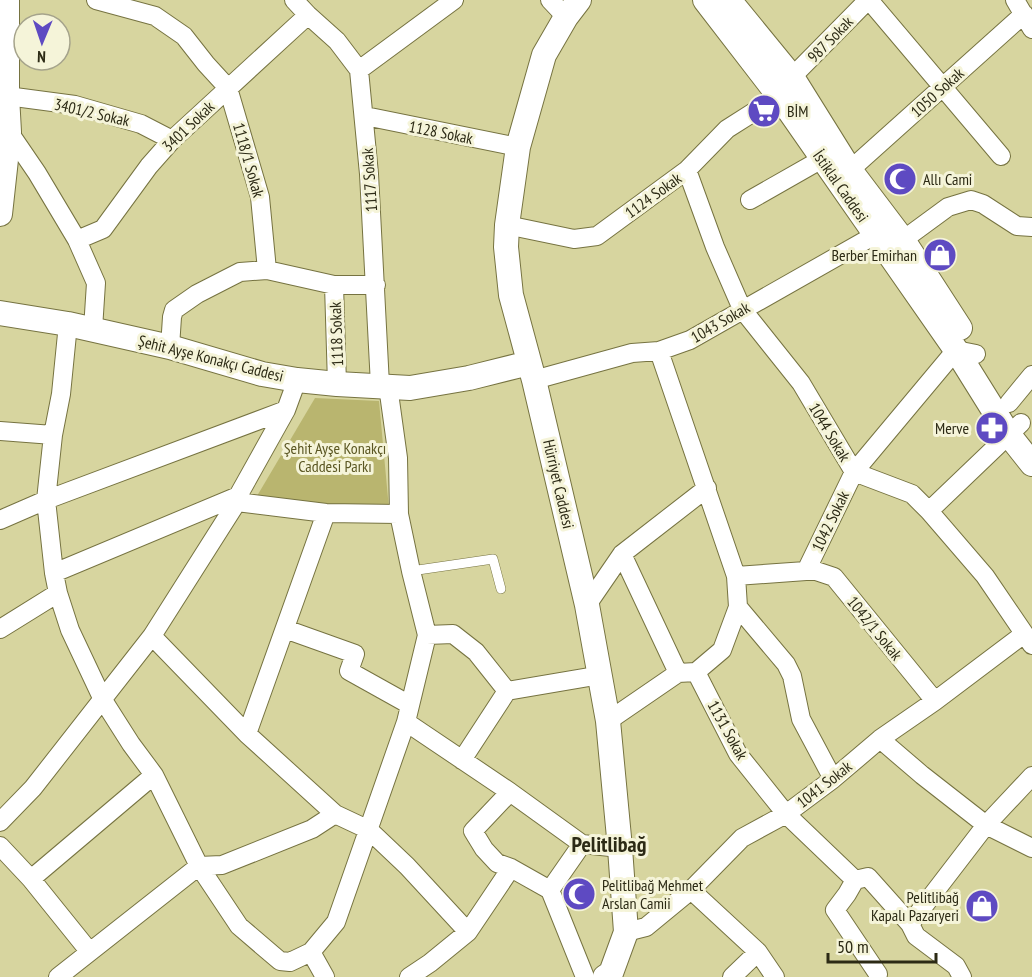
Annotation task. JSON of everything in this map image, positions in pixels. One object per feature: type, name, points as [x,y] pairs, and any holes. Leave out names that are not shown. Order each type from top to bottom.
[{"type":"street","points":[[0,214],[9,132],[7,0]]},
{"type":"street","points":[[96,0],[154,16],[183,36],[228,88]]},
{"type":"street","points":[[306,6],[359,70],[454,0]]},
{"type":"street","name":"İstiklal Caddesi","points":[[705,0],[786,87],[822,159],[889,233]]},
{"type":"street","name":"İstiklal Caddesi","points":[[729,0],[786,87],[850,170],[966,352],[1018,425],[1032,465]]},
{"type":"street","points":[[869,0],[1001,156]]},
{"type":"street","name":"987 Sokak","points":[[786,87],[869,0]]},
{"type":"street","name":"3401 Sokak","points":[[77,240],[103,229],[149,166],[172,140],[228,88],[306,6]]},
{"type":"street","name":"Hürriyet Caddesi","points":[[565,6],[544,55],[518,147],[506,247],[512,295],[587,605],[608,721],[626,932],[609,976]]},
{"type":"street","name":"1050 Sokak","points":[[850,170],[1024,15]]},
{"type":"street","name":"1117 Sokak","points":[[359,70],[384,386],[398,458],[399,514],[427,635]]},
{"type":"street","name":"1124 Sokak","points":[[507,225],[574,239],[597,236],[687,170],[727,129],[786,87]]},
{"type":"street","name":"1118/1 Sokak","points":[[228,88],[260,197],[267,270]]},
{"type":"street","name":"3401/2 Sokak","points":[[7,96],[75,105],[141,124],[172,140]]},
{"type":"street","name":"1128 Sokak","points":[[364,116],[518,147]]},
{"type":"street","points":[[9,132],[37,173],[77,240],[96,283],[93,329]]},
{"type":"street","points":[[750,200],[822,159]]},
{"type":"street","name":"1044 Sokak","points":[[687,170],[742,309],[801,383],[854,472],[912,494],[985,576],[1028,640]]},
{"type":"street","name":"1043 Sokak","points":[[531,372],[632,353],[659,351],[690,340],[742,309],[889,233],[948,207],[971,200],[983,204],[1017,226],[1032,227]]},
{"type":"street","name":"1118 Sokak","points":[[170,347],[174,310],[197,294],[240,272],[267,270],[334,285],[376,285]]},
{"type":"street","name":"1118 Sokak","points":[[334,285],[337,384]]},
{"type":"street","name":"Şehit Ayşe Konakçı Caddesi","points":[[0,313],[93,329],[170,347],[262,374],[297,380],[410,388],[469,378],[531,372]]},
{"type":"street","points":[[68,324],[46,500],[54,573],[70,630],[103,700],[154,775],[200,866],[239,926],[280,961],[290,962],[311,952],[336,922],[408,713],[427,635],[453,634],[476,652],[507,691]]},
{"type":"street","points":[[608,721],[722,650],[738,607],[736,576],[659,351]]},
{"type":"street","name":"1042 Sokak","points":[[736,576],[806,571],[854,472],[966,352]]},
{"type":"street","points":[[929,511],[1018,425],[1032,375]]},
{"type":"street","points":[[0,822],[33,788],[152,636],[238,499],[286,410],[297,380]]},
{"type":"street","points":[[0,520],[46,500],[286,410]]},
{"type":"street","points":[[0,431],[53,435]]},
{"type":"street","points":[[587,605],[622,554],[707,488]]},
{"type":"street","points":[[54,573],[238,499],[326,513],[399,514]]},
{"type":"street","points":[[247,734],[326,513]]},
{"type":"street","name":"1131 Sokak","points":[[622,554],[687,672],[738,754],[786,814],[855,880]]},
{"type":"street","name":"1042/1 Sokak","points":[[806,571],[816,571],[834,577],[935,701]]},
{"type":"street","points":[[0,628],[58,593]]},
{"type":"street","points":[[738,607],[786,664],[792,675],[801,719],[833,779]]},
{"type":"street","points":[[285,628],[355,654],[349,671],[408,713],[462,760],[582,844],[620,848]]},
{"type":"street","points":[[152,636],[247,734],[335,814],[369,830],[407,866],[468,932]]},
{"type":"street","name":"1041 Sokak","points":[[626,932],[646,927],[692,890],[742,838],[786,814],[833,779],[880,739],[1028,640]]},
{"type":"street","points":[[462,760],[507,691],[601,675]]},
{"type":"street","points":[[880,739],[986,825],[1032,848]]},
{"type":"street","points":[[31,879],[154,775]]},
{"type":"street","points":[[910,924],[986,825],[1032,776]]},
{"type":"street","points":[[510,792],[473,831],[484,849],[497,863],[550,890],[585,977]]},
{"type":"street","points":[[58,977],[200,866],[222,865],[312,829],[335,814]]},
{"type":"street","points":[[550,890],[582,844]]},
{"type":"street","points":[[0,846],[31,879],[89,951]]},
{"type":"street","points":[[409,977],[468,932],[510,868]]},
{"type":"street","points":[[878,974],[835,910],[855,880],[868,877],[910,924],[916,936],[956,966],[962,977]]},
{"type":"street","points":[[692,890],[758,952],[775,977]]},
{"type":"street","points":[[311,952],[325,977]]},
{"type":"street","points":[[732,977],[758,952]]},
{"type":"lane","points":[[411,571],[493,559],[501,589]]},
{"type":"green space","name":"Şehit Ayşe Konakçı Caddesi Parkı","points":[[315,398],[379,401],[389,509],[323,506],[257,496]]},
{"type":"place","name":"BİM","points":[[764,111]]},
{"type":"place","name":"Allı Cami","points":[[900,179]]},
{"type":"place","name":"Berber Emirhan","points":[[940,255]]},
{"type":"place","name":"Merve","points":[[992,428]]},
{"type":"place","name":"Pelitlibağ Mehmet Arslan Camii","points":[[579,894]]},
{"type":"place","name":"Pelitlibağ Kapalı Pazaryeri","points":[[982,906]]},
{"type":"district","name":"Pelitlibağ","points":[[609,844]]}]
